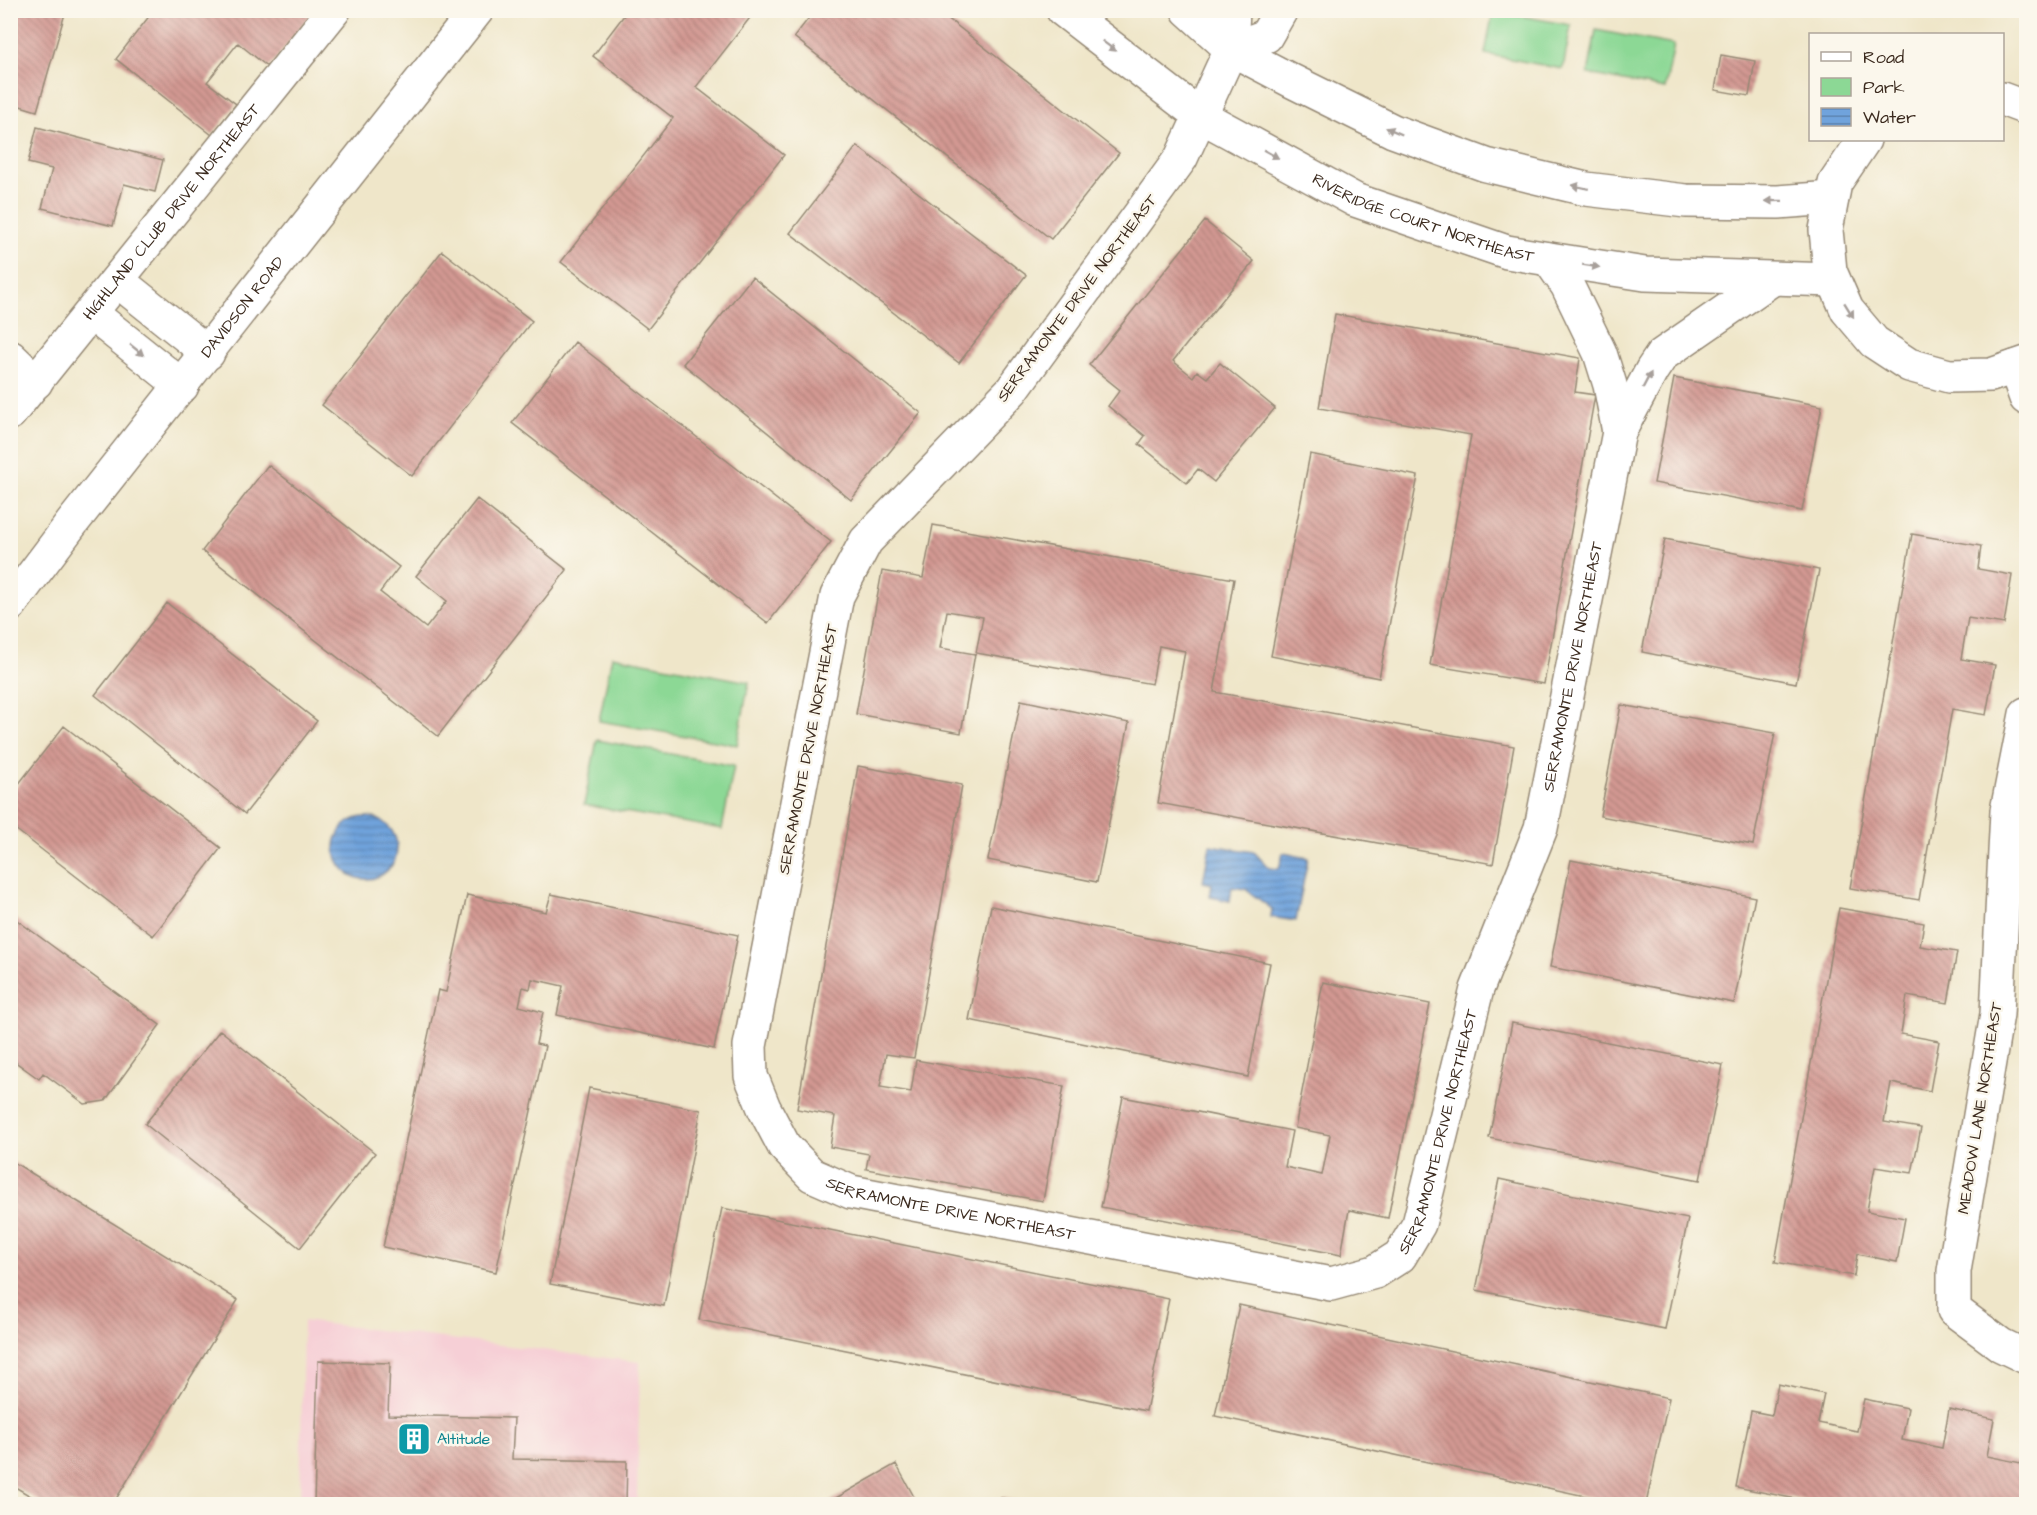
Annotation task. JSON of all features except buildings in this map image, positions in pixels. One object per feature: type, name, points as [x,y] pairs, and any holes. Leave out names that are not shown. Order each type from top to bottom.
[{"type":"street","name":"HIGHLAND CLUB DRIVE NORTHEAST","points":[[10,413],[92,314],[334,10]]},
{"type":"street","name":"DAVIDSON ROAD","points":[[10,605],[72,523],[477,10]]},
{"type":"street","name":"RIVERIDGE COURT NORTHEAST","points":[[1063,10],[1199,115],[1355,200],[1507,252],[1645,274],[1833,280]]},
{"type":"street","points":[[1188,10],[1231,49],[1393,132],[1486,165],[1586,189],[1686,201],[1778,202],[1832,198]]},
{"type":"street","points":[[1231,49],[1233,10]]},
{"type":"street","points":[[1231,49],[1266,36],[1281,10]]},
{"type":"street","name":"SERRAMONTE DRIVE NORTHEAST","points":[[1231,49],[1181,158],[1012,390],[866,541],[837,596],[750,1046],[751,1076],[764,1108],[784,1146],[812,1175],[851,1192],[1331,1284],[1375,1272],[1400,1256],[1419,1224],[1477,989],[1541,828],[1619,432],[1662,355],[1772,279]]},
{"type":"street","points":[[2004,100],[2026,108]]},
{"type":"street","points":[[1863,141],[1835,183],[1826,230],[1830,271],[1847,310],[1874,342],[1909,365],[1949,376],[1990,375],[2021,365],[2026,398]]},
{"type":"street","name":"SERRAMONTE DRIVE NORTHEAST","points":[[1549,259],[1568,285],[1600,353],[1610,385],[1619,432]]},
{"type":"street","points":[[118,281],[208,353]]},
{"type":"street","points":[[92,314],[182,386]]},
{"type":"street","points":[[10,357],[36,382]]},
{"type":"street","name":"MEADOW LANE NORTHEAST","points":[[2026,714],[2007,811],[1998,1014],[1954,1271],[1954,1310],[2001,1345],[2026,1357]]},
{"type":"shaded area","points":[[303,1321],[640,1362],[637,1504],[300,1504]]},
{"type":"green space","points":[[1493,11],[1571,25],[1563,69],[1485,54]]},
{"type":"green space","points":[[1596,30],[1674,45],[1665,89],[1588,74]]},
{"type":"green space","points":[[612,656],[749,682],[737,745],[599,721]]},
{"type":"green space","points":[[597,740],[734,766],[722,829],[584,805]]},
{"type":"water","points":[[366,817],[378,819],[388,826],[395,836],[397,848],[395,860],[388,870],[378,877],[366,879],[354,877],[344,870],[337,860],[335,848],[337,836],[344,826],[354,819]]},
{"type":"water","points":[[1210,845],[1254,852],[1269,868],[1279,869],[1283,853],[1308,858],[1296,921],[1271,917],[1272,909],[1245,889],[1232,887],[1230,901],[1210,897],[1212,884],[1203,882]]},
{"type":"place","name":"Altitude","points":[[414,1439]]}]
